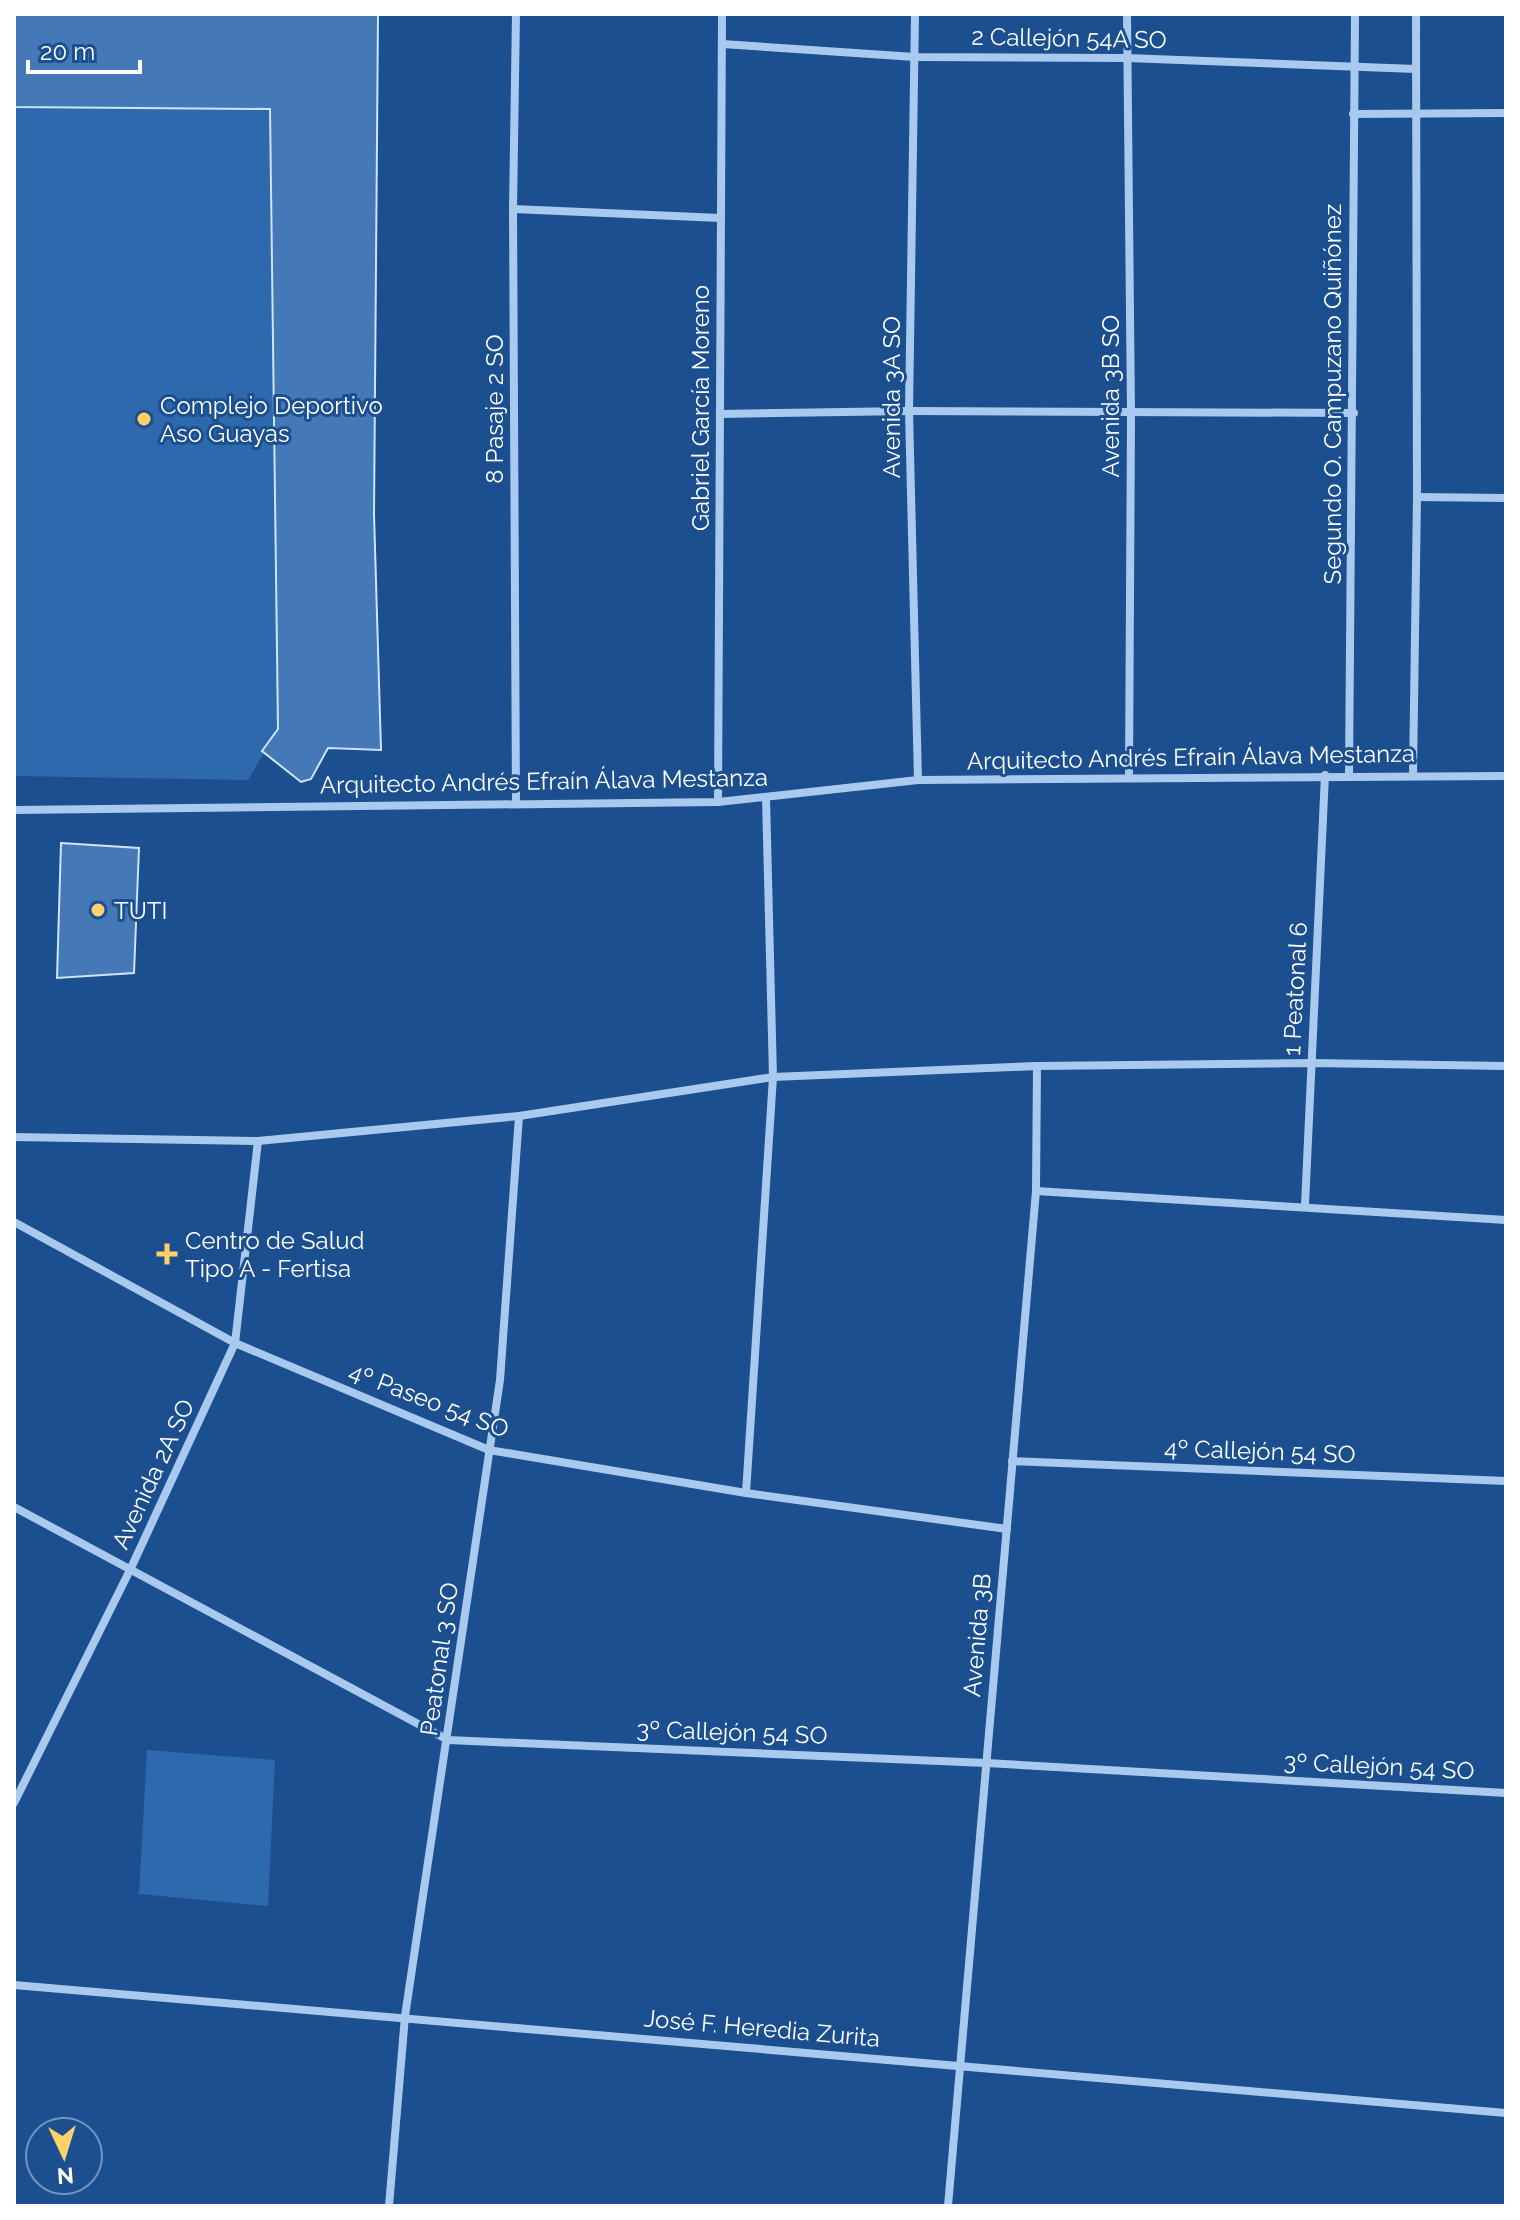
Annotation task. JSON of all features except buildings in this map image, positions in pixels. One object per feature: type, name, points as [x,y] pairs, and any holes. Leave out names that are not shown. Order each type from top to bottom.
[{"type":"street","name":"8 Pasaje 2 SO","points":[[516,14],[513,209],[516,804]]},
{"type":"street","name":"Gabriel García Moreno","points":[[718,802],[722,14]]},
{"type":"street","name":"Avenida 3A SO","points":[[915,14],[909,411],[918,780]]},
{"type":"street","name":"Avenida 3B SO","points":[[1127,14],[1131,414],[1129,777]]},
{"type":"street","name":"Segundo O. Campuzano Quiñónez","points":[[1349,775],[1355,14]]},
{"type":"street","points":[[1413,774],[1417,497],[1416,14]]},
{"type":"street","name":"2 Callejón 54A SO","points":[[722,44],[915,57],[1127,58],[1416,69]]},
{"type":"street","points":[[1353,114],[1506,113]]},
{"type":"street","points":[[513,209],[720,218]]},
{"type":"street","points":[[720,414],[909,411],[1354,413]]},
{"type":"street","points":[[1417,497],[1506,498]]},
{"type":"street","name":"Arquitecto Andrés Efraín Álava Mestanza","points":[[14,810],[718,802],[918,780],[1413,774],[1506,776]]},
{"type":"street","name":"1 Peatonal 6","points":[[1305,1205],[1325,775]]},
{"type":"street","points":[[746,1493],[773,1077],[766,798]]},
{"type":"street","points":[[14,1137],[258,1141],[519,1116],[773,1077],[1037,1066],[1312,1063],[1506,1066]]},
{"type":"street","name":"Avenida 3B","points":[[948,2206],[1036,1191],[1037,1066]]},
{"type":"street","name":"Peatonal 3 SO","points":[[389,2206],[405,2016],[500,1380],[519,1116]]},
{"type":"street","name":"Avenida 2A SO","points":[[14,1803],[131,1568],[235,1343],[258,1141]]},
{"type":"street","points":[[1036,1191],[1305,1205],[1506,1220]]},
{"type":"street","name":"4º Paseo 54 SO","points":[[14,1222],[235,1343],[489,1450],[746,1493],[1007,1529]]},
{"type":"street","name":"4º Callejón 54 SO","points":[[1012,1461],[1506,1481]]},
{"type":"street","name":"3º Callejón 54 SO","points":[[14,1507],[448,1740],[986,1763],[1506,1793]]},
{"type":"street","name":"José F. Heredia Zurita","points":[[14,1985],[405,2016],[1506,2113]]},
{"type":"shaded area","name":"Complejo Deportivo Aso Guayas","points":[[14,107],[270,109],[278,729],[248,780],[14,776]]},
{"type":"shaded area","points":[[147,1750],[275,1760],[268,1906],[139,1894]]},
{"type":"place","name":"Complejo Deportivo Aso Guayas","points":[[144,419]]},
{"type":"place","name":"TUTI","points":[[98,910]]},
{"type":"place","name":"Centro de Salud Tipo A - Fertisa","points":[[167,1254]]}]
